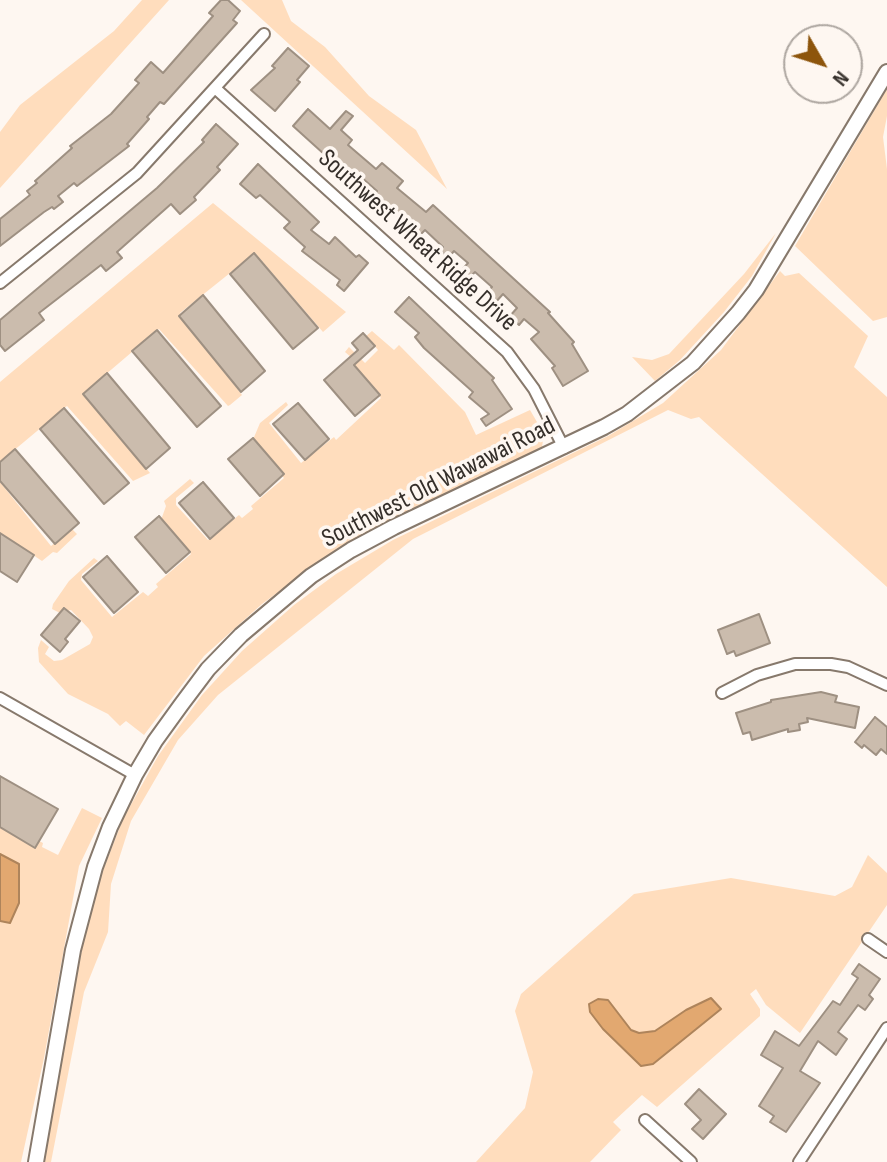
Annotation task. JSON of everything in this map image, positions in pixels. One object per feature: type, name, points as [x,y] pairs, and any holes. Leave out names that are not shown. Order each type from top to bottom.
[{"type":"main road","name":"Southwest Old Wawawai Road","points":[[36,1162],[73,950],[83,905],[110,827],[155,741],[208,669],[241,635],[311,576],[351,550],[564,448],[627,414],[693,363],[738,313],[783,249],[887,72]]},
{"type":"street","points":[[0,283],[137,173],[264,34]]},
{"type":"street","name":"Southwest Wheat Ridge Drive","points":[[215,88],[507,352],[534,389],[564,448]]},
{"type":"street","points":[[722,693],[757,675],[795,664],[848,667],[887,685]]},
{"type":"street","points":[[0,698],[135,775]]},
{"type":"street","points":[[868,939],[887,952]]},
{"type":"street","points":[[799,1162],[887,1028]]},
{"type":"street","points":[[645,1120],[691,1162]]},
{"type":"shaded area","points":[[142,0],[169,0],[0,188],[0,132],[20,105],[114,31]]},
{"type":"shaded area","points":[[241,0],[282,0],[291,21],[325,47],[369,96],[416,130],[447,189]]},
{"type":"shaded area","points":[[887,89],[883,137],[887,169],[887,317],[873,321],[795,246]]},
{"type":"shaded area","points":[[213,203],[346,312],[323,332],[255,253],[180,313],[242,395],[230,405],[159,329],[85,392],[150,473],[133,481],[67,406],[0,462],[0,382]]},
{"type":"shaded area","points":[[776,233],[752,276],[724,312],[680,360],[655,381],[632,357],[652,360],[669,354],[744,274]]},
{"type":"shaded area","points":[[780,271],[785,276],[799,273],[868,336],[854,367],[887,397],[887,587],[699,417],[691,419],[668,410],[413,539],[218,695],[178,740],[131,821],[111,884],[108,932],[84,992],[51,1162],[44,1162],[81,953],[98,883],[123,819],[158,756],[202,695],[242,651],[294,605],[336,574],[393,540],[608,436],[663,403],[721,350]]},
{"type":"shaded area","points":[[372,331],[394,350],[399,345],[465,412],[476,435],[530,410],[544,434],[542,447],[336,550],[262,604],[204,656],[144,735],[126,721],[120,726],[108,714],[68,694],[39,662],[38,648],[41,640],[49,647],[45,654],[54,661],[62,660],[90,644],[93,637],[89,629],[71,610],[60,613],[52,609],[69,581],[94,558],[98,561],[82,574],[81,580],[112,617],[143,592],[148,596],[158,587],[156,584],[191,554],[161,520],[166,506],[164,501],[190,479],[194,483],[176,498],[176,505],[208,540],[239,515],[242,518],[253,509],[251,506],[284,478],[252,442],[260,423],[286,402],[288,405],[269,423],[301,463],[334,437],[336,440],[381,398],[351,364],[352,358],[345,352],[349,347],[365,363],[378,350],[366,336]]},
{"type":"shaded area","points":[[0,482],[51,546],[72,529],[77,534],[57,553],[53,552],[42,561],[0,533]]},
{"type":"shaded area","points":[[82,808],[102,818],[79,866],[44,1058],[21,1162],[0,1162],[0,820],[43,843],[42,847],[58,855]]},
{"type":"shaded area","points":[[0,854],[19,864],[19,903],[10,923],[0,921]]},
{"type":"shaded area","points":[[868,855],[887,873],[887,905],[800,1033],[766,1005],[756,989],[750,994],[760,1009],[760,1016],[657,1107],[642,1095],[613,1122],[621,1130],[590,1162],[476,1162],[525,1108],[533,1072],[515,1011],[521,994],[634,894],[731,878],[835,896],[852,887]],"holes":[[[711,998],[642,1066],[603,1029],[590,1012],[589,1004],[608,1000],[631,1030],[639,1033],[655,1031]]]},
{"type":"shaded area","points":[[711,998],[721,1009],[653,1064],[641,1066],[603,1029],[590,1012],[589,1004],[598,999],[608,1000],[631,1030],[639,1033],[655,1031]]},
{"type":"building","points":[[221,0],[228,0],[240,11],[233,20],[237,23],[164,104],[160,102],[127,144],[129,146],[77,186],[74,183],[58,196],[63,202],[44,212],[0,246],[0,219],[30,195],[27,191],[37,183],[35,181],[72,148],[70,146],[111,114],[139,83],[135,80],[151,62],[163,73],[213,16],[209,13]]},
{"type":"building","points":[[288,48],[309,66],[297,80],[300,82],[275,111],[251,90],[275,68],[272,66]]},
{"type":"building","points":[[308,109],[330,129],[346,111],[353,116],[341,130],[352,140],[348,145],[376,169],[382,163],[403,181],[397,188],[426,212],[433,205],[550,312],[574,342],[572,344],[588,371],[563,386],[552,368],[555,366],[531,339],[539,332],[524,319],[519,325],[510,316],[517,308],[503,294],[495,303],[485,294],[492,287],[475,272],[468,279],[460,272],[468,263],[454,251],[448,258],[440,250],[443,247],[425,230],[418,237],[412,228],[372,197],[377,191],[361,177],[356,183],[293,126]]},
{"type":"building","points":[[216,124],[238,144],[217,167],[220,170],[194,197],[196,200],[180,214],[171,204],[117,252],[122,258],[106,271],[101,265],[39,313],[44,320],[5,351],[0,345],[0,320],[157,188],[204,142],[202,140]]},
{"type":"building","points":[[258,164],[319,222],[311,230],[329,244],[335,237],[356,257],[359,255],[368,263],[344,291],[337,285],[340,280],[302,251],[305,247],[284,228],[290,222],[260,195],[256,198],[240,184]]},
{"type":"building","points":[[254,253],[318,328],[293,349],[230,274]]},
{"type":"building","points":[[203,295],[265,371],[241,392],[179,316]]},
{"type":"building","points":[[409,297],[494,378],[492,380],[512,409],[486,426],[481,419],[489,414],[469,397],[473,392],[424,348],[415,337],[419,333],[395,312]]},
{"type":"building","points":[[157,330],[221,406],[197,427],[132,351]]},
{"type":"building","points":[[363,333],[375,346],[354,365],[380,395],[355,416],[324,380],[358,350],[352,343]]},
{"type":"building","points":[[107,373],[170,448],[146,469],[83,394]]},
{"type":"building","points":[[298,403],[329,439],[305,460],[273,424]]},
{"type":"building","points":[[64,408],[129,483],[104,504],[40,429]]},
{"type":"building","points":[[253,438],[284,474],[260,496],[228,459]]},
{"type":"building","points":[[15,449],[79,523],[55,544],[0,481],[0,462]]},
{"type":"building","points":[[203,482],[234,518],[210,539],[179,503]]},
{"type":"building","points":[[159,516],[190,552],[166,573],[135,537]]},
{"type":"building","points":[[0,533],[34,555],[17,582],[0,571]]},
{"type":"building","points":[[107,556],[138,592],[114,613],[83,577]]},
{"type":"building","points":[[64,608],[80,621],[65,639],[68,642],[60,652],[41,635]]},
{"type":"building","points":[[759,614],[770,643],[736,656],[734,651],[727,654],[718,630]]},
{"type":"building","points":[[821,692],[837,696],[835,702],[859,707],[855,728],[807,718],[808,722],[799,724],[800,730],[788,732],[788,729],[752,740],[750,732],[743,734],[736,713],[771,700]]},
{"type":"building","points":[[875,717],[887,727],[887,754],[881,749],[876,755],[855,742]]},
{"type":"building","points":[[0,776],[58,809],[35,848],[0,827]]},
{"type":"building","points":[[859,964],[880,979],[869,995],[873,999],[865,1010],[858,1005],[838,1032],[847,1039],[836,1055],[818,1041],[800,1071],[820,1083],[786,1132],[770,1122],[774,1116],[759,1106],[783,1068],[761,1055],[775,1031],[799,1046],[833,1001],[840,1005],[858,978],[852,974]]},
{"type":"building","points":[[699,1089],[726,1114],[703,1139],[692,1129],[701,1120],[685,1104]]}]
